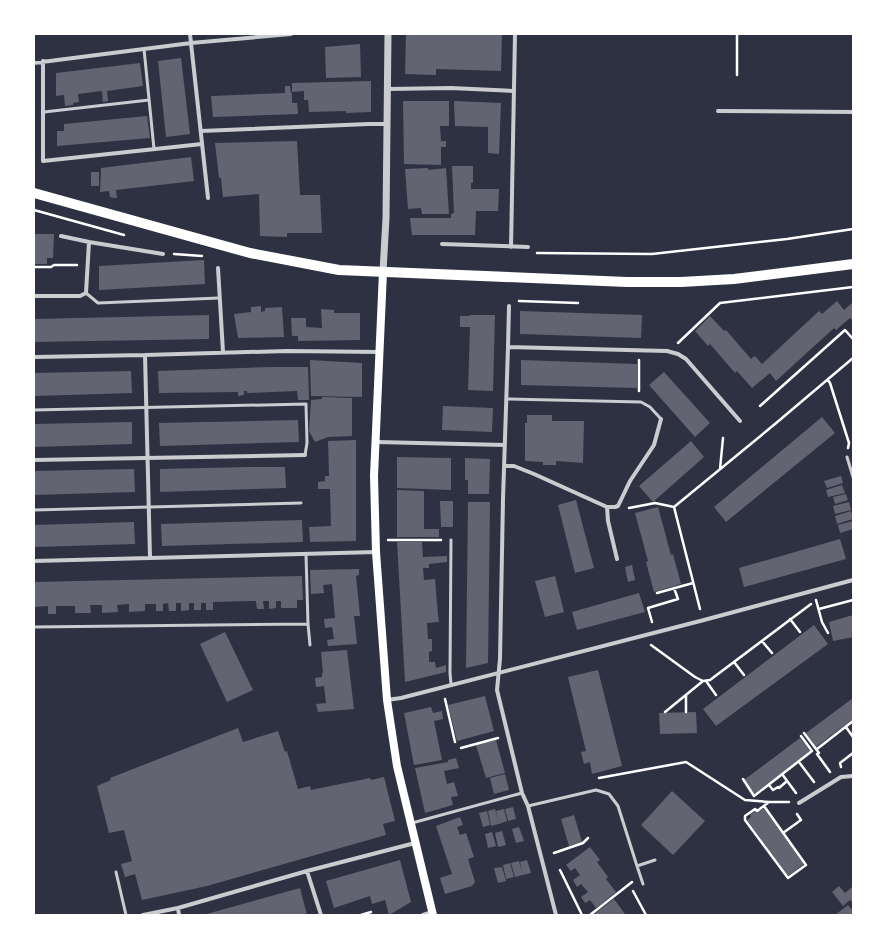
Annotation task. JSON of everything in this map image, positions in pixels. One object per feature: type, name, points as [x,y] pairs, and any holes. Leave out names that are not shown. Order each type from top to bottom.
[{"type":"main road","points":[[34,193],[250,253],[339,270],[627,282],[681,282],[734,279],[853,264]]},
{"type":"main road","points":[[383,272],[374,476],[376,552],[387,700],[396,766],[433,913]]},
{"type":"street","points":[[190,34],[208,198]]},
{"type":"street","points":[[34,63],[192,43],[291,34]]},
{"type":"street","points":[[383,272],[386,218],[388,34]]},
{"type":"street","points":[[511,247],[515,34]]},
{"type":"street","points":[[43,61],[43,161],[202,144]]},
{"type":"street","points":[[388,89],[451,88],[513,91]]},
{"type":"street","points":[[718,111],[853,112]]},
{"type":"street","points":[[201,131],[387,124]]},
{"type":"street","points":[[61,236],[163,254]]},
{"type":"street","points":[[34,296],[80,296],[86,293],[89,242]]},
{"type":"street","points":[[442,244],[528,247]]},
{"type":"street","points":[[218,268],[223,352]]},
{"type":"street","points":[[508,306],[500,659],[497,690],[522,793],[528,806],[556,915]]},
{"type":"street","points":[[508,347],[667,351],[678,354],[686,359],[740,421]]},
{"type":"street","points":[[34,357],[288,351],[379,352]]},
{"type":"street","points":[[145,355],[150,557]]},
{"type":"street","points":[[504,466],[514,466],[606,507],[615,507],[618,506],[630,480],[654,445],[661,419]]},
{"type":"street","points":[[375,442],[505,445]]},
{"type":"street","points":[[34,460],[305,455]]},
{"type":"street","points":[[606,507],[617,559]]},
{"type":"street","points":[[34,560],[306,555],[376,552]]},
{"type":"street","points":[[387,700],[398,699],[853,580]]},
{"type":"street","points":[[799,803],[841,777],[853,776]]},
{"type":"street","points":[[143,915],[178,908],[307,871],[415,843]]},
{"type":"street","points":[[307,871],[321,915]]},
{"type":"street","points":[[178,908],[180,915]]},
{"type":"street","points":[[422,915],[433,913]]},
{"type":"lane","points":[[144,49],[154,149]]},
{"type":"lane","points":[[44,112],[149,100]]},
{"type":"lane","points":[[86,293],[98,303],[220,298]]},
{"type":"lane","points":[[507,399],[639,402],[650,407],[661,419]]},
{"type":"lane","points":[[34,410],[306,404],[307,443],[305,455]]},
{"type":"lane","points":[[848,457],[853,477]]},
{"type":"lane","points":[[34,510],[301,503]]},
{"type":"lane","points":[[451,540],[451,684]]},
{"type":"lane","points":[[306,555],[310,646]]},
{"type":"lane","points":[[34,628],[308,624]]},
{"type":"lane","points":[[528,806],[596,790],[608,794],[618,806],[643,884]]},
{"type":"lane","points":[[410,823],[522,793]]},
{"type":"lane","points":[[637,866],[655,860]]},
{"type":"lane","points":[[116,872],[126,915]]},
{"type":"path","points":[[737,34],[737,75]]},
{"type":"path","points":[[34,210],[126,235]]},
{"type":"path","points":[[534,253],[652,254],[787,239],[853,229]]},
{"type":"path","points":[[170,254],[202,256],[209,258]]},
{"type":"path","points":[[34,267],[77,265]]},
{"type":"path","points":[[678,343],[720,303],[853,287]]},
{"type":"path","points":[[518,302],[578,303]]},
{"type":"path","points":[[760,406],[845,330],[853,339]]},
{"type":"path","points":[[674,507],[853,358]]},
{"type":"path","points":[[639,360],[639,402]]},
{"type":"path","points":[[828,380],[849,443],[848,457]]},
{"type":"path","points":[[720,469],[723,438]]},
{"type":"path","points":[[624,509],[655,502],[674,507]]},
{"type":"path","points":[[674,507],[701,612]]},
{"type":"path","points":[[386,540],[451,540]]},
{"type":"path","points":[[657,593],[693,583]]},
{"type":"path","points":[[653,625],[648,608],[678,599],[674,588]]},
{"type":"path","points":[[650,645],[695,677],[710,680],[817,599],[822,622],[828,633]]},
{"type":"path","points":[[819,609],[853,600]]},
{"type":"path","points":[[790,620],[800,632]]},
{"type":"path","points":[[762,641],[772,653]]},
{"type":"path","points":[[734,662],[744,675]]},
{"type":"path","points":[[665,712],[704,680]]},
{"type":"path","points":[[704,680],[716,695]]},
{"type":"path","points":[[686,695],[686,712]]},
{"type":"path","points":[[445,699],[455,742]]},
{"type":"path","points":[[817,749],[853,721]]},
{"type":"path","points":[[846,727],[853,737]]},
{"type":"path","points":[[804,733],[817,749],[819,753],[817,754],[830,773]]},
{"type":"path","points":[[743,780],[754,796],[799,762],[812,751],[801,736]]},
{"type":"path","points":[[461,748],[498,737]]},
{"type":"path","points":[[841,768],[840,762],[853,753]]},
{"type":"path","points":[[596,779],[686,762],[745,800],[770,802],[787,801]]},
{"type":"path","points":[[799,762],[815,783]]},
{"type":"path","points":[[782,774],[792,787]]},
{"type":"path","points":[[768,785],[773,790],[787,781]]},
{"type":"path","points":[[764,806],[806,865],[788,878],[745,820],[745,816],[755,809],[757,811],[764,806],[770,802]]},
{"type":"path","points":[[783,833],[801,820]]},
{"type":"path","points":[[554,853],[582,843],[588,838]]},
{"type":"path","points":[[560,870],[582,915]]},
{"type":"path","points":[[590,915],[630,884],[646,915]]},
{"type":"path","points":[[361,915],[371,912]]},
{"type":"building","points":[[406,34],[502,34],[501,71],[436,69],[436,75],[405,74]]},
{"type":"building","points":[[360,44],[361,77],[326,78],[325,47]]},
{"type":"building","points":[[181,58],[190,134],[166,137],[158,61]]},
{"type":"building","points":[[140,63],[143,86],[107,91],[108,101],[103,102],[102,91],[78,94],[79,102],[73,103],[73,105],[65,106],[64,95],[56,96],[56,73]]},
{"type":"building","points":[[371,81],[371,112],[309,112],[308,100],[304,100],[304,91],[292,92],[292,83]]},
{"type":"building","points":[[285,86],[290,86],[292,103],[297,103],[298,114],[213,117],[211,96],[285,93]]},
{"type":"building","points":[[403,101],[449,101],[449,126],[440,126],[441,141],[446,141],[446,147],[441,147],[441,165],[404,164]]},
{"type":"building","points":[[454,101],[501,103],[499,154],[488,153],[488,127],[455,126]]},
{"type":"building","points":[[147,116],[150,138],[57,146],[57,131],[64,131],[64,124]]},
{"type":"building","points":[[297,141],[300,195],[320,195],[322,233],[287,233],[287,237],[260,236],[259,194],[223,197],[215,143]]},
{"type":"building","points":[[191,157],[194,181],[116,190],[117,198],[110,197],[109,191],[100,192],[101,168]]},
{"type":"building","points":[[452,166],[473,166],[473,183],[471,183],[471,189],[499,189],[498,211],[476,211],[475,235],[412,235],[410,218],[451,218],[451,214],[454,213]]},
{"type":"building","points":[[428,168],[428,170],[446,168],[449,214],[422,214],[421,208],[408,209],[405,169]]},
{"type":"building","points":[[91,172],[99,172],[99,186],[91,186]]},
{"type":"building","points":[[34,234],[54,234],[53,258],[47,258],[47,264],[34,264]]},
{"type":"building","points":[[204,260],[205,284],[99,290],[99,266]]},
{"type":"building","points":[[837,301],[844,310],[853,302],[853,321],[850,318],[836,330],[834,328],[776,381],[770,373],[752,388],[737,371],[735,373],[710,344],[708,346],[695,331],[710,316],[724,331],[726,330],[751,359],[755,356],[762,364],[819,311],[822,314]]},
{"type":"building","points":[[261,306],[261,312],[265,311],[265,308],[282,307],[284,337],[238,338],[234,314],[251,312],[251,307]]},
{"type":"building","points":[[321,309],[334,310],[334,313],[360,313],[360,340],[298,341],[298,336],[292,336],[291,318],[306,318],[306,327],[322,328]]},
{"type":"building","points":[[520,311],[642,315],[641,338],[520,334]]},
{"type":"building","points":[[209,315],[209,339],[34,342],[34,319]]},
{"type":"building","points":[[495,315],[493,391],[468,390],[470,327],[460,327],[460,316]]},
{"type":"building","points":[[310,360],[362,363],[362,397],[311,396]]},
{"type":"building","points":[[521,360],[637,364],[637,388],[521,385]]},
{"type":"building","points":[[308,367],[309,400],[298,400],[297,391],[247,393],[247,391],[244,391],[244,395],[238,396],[238,392],[159,393],[158,371]]},
{"type":"building","points":[[131,371],[132,393],[34,396],[34,373]]},
{"type":"building","points":[[664,372],[710,423],[695,437],[649,385]]},
{"type":"building","points":[[322,397],[352,398],[352,436],[328,437],[315,442],[309,431],[311,400],[322,399]]},
{"type":"building","points":[[443,406],[493,408],[492,432],[442,430]]},
{"type":"building","points":[[527,415],[552,415],[552,421],[584,421],[583,463],[556,461],[556,465],[543,465],[543,462],[525,461],[525,423],[527,423]]},
{"type":"building","points":[[822,417],[835,433],[726,522],[714,507]]},
{"type":"building","points":[[298,420],[299,442],[160,446],[159,423]]},
{"type":"building","points":[[132,422],[132,444],[34,447],[34,424]]},
{"type":"building","points":[[356,440],[356,541],[310,542],[309,527],[331,526],[330,489],[318,489],[318,482],[325,481],[325,476],[329,476],[328,441]]},
{"type":"building","points":[[691,441],[704,457],[653,502],[639,486]]},
{"type":"building","points":[[397,457],[451,458],[451,490],[397,488]]},
{"type":"building","points":[[465,458],[490,459],[489,494],[468,494],[468,480],[465,480]]},
{"type":"building","points":[[285,467],[286,488],[160,492],[160,469]]},
{"type":"building","points":[[134,469],[135,492],[34,495],[34,471]]},
{"type":"building","points":[[841,476],[843,483],[827,488],[824,481]]},
{"type":"building","points":[[842,485],[845,493],[828,497],[826,490]]},
{"type":"building","points":[[397,490],[424,491],[424,529],[439,529],[439,537],[397,537]]},
{"type":"building","points":[[846,494],[848,500],[835,504],[833,497]]},
{"type":"building","points":[[576,500],[594,568],[575,573],[558,505]]},
{"type":"building","points":[[440,501],[453,501],[453,527],[441,527]]},
{"type":"building","points":[[468,502],[490,502],[488,663],[466,668]]},
{"type":"building","points":[[849,502],[851,510],[835,514],[833,506]]},
{"type":"building","points":[[658,507],[671,555],[673,554],[681,584],[654,592],[646,562],[648,561],[635,513]]},
{"type":"building","points":[[851,511],[853,519],[837,524],[835,516]]},
{"type":"building","points":[[302,520],[303,542],[162,546],[161,524]]},
{"type":"building","points":[[853,521],[853,529],[840,533],[838,525]]},
{"type":"building","points":[[134,522],[135,544],[34,547],[34,525]]},
{"type":"building","points":[[840,539],[846,559],[744,587],[739,568]]},
{"type":"building","points":[[397,542],[422,542],[423,557],[447,556],[447,562],[429,564],[429,568],[423,568],[424,580],[435,579],[439,622],[427,623],[428,639],[432,639],[432,651],[429,652],[429,662],[435,662],[436,668],[446,665],[446,672],[405,682]]},
{"type":"building","points":[[632,565],[635,580],[628,582],[625,567]]},
{"type":"building","points":[[359,569],[359,575],[356,576],[360,616],[354,616],[357,644],[328,646],[327,640],[334,639],[332,627],[325,628],[324,619],[335,618],[332,584],[323,585],[324,593],[311,594],[310,570]]},
{"type":"building","points":[[302,576],[303,600],[297,600],[297,608],[281,608],[281,601],[276,601],[276,608],[269,609],[269,601],[263,601],[264,609],[257,609],[256,601],[251,601],[213,602],[213,610],[206,610],[206,603],[201,603],[201,610],[194,610],[194,603],[189,603],[189,610],[181,611],[181,603],[176,603],[176,611],[169,611],[168,603],[163,604],[163,611],[156,611],[156,604],[145,604],[145,611],[129,612],[129,604],[117,605],[118,612],[102,613],[102,605],[90,605],[91,613],[75,613],[75,606],[56,606],[56,614],[48,614],[48,606],[34,607],[34,582]]},
{"type":"building","points":[[555,576],[564,612],[545,617],[535,581]]},
{"type":"building","points":[[639,593],[645,612],[577,630],[572,612]]},
{"type":"building","points":[[853,615],[853,637],[833,641],[829,622]]},
{"type":"building","points":[[814,625],[828,644],[716,726],[703,709]]},
{"type":"building","points":[[225,632],[253,690],[227,702],[200,644]]},
{"type":"building","points":[[347,650],[354,709],[318,712],[316,704],[326,703],[324,686],[316,687],[315,678],[322,677],[323,673],[321,652]]},
{"type":"building","points":[[598,670],[622,766],[592,774],[590,762],[584,764],[581,752],[586,751],[568,677]]},
{"type":"building","points":[[485,696],[494,731],[457,741],[448,705]]},
{"type":"building","points":[[853,698],[853,719],[816,747],[806,733]]},
{"type":"building","points":[[431,707],[433,713],[442,711],[443,719],[434,721],[442,760],[414,765],[404,713]]},
{"type":"building","points":[[696,712],[697,733],[660,734],[659,713]]},
{"type":"building","points":[[238,728],[243,742],[278,731],[285,752],[287,751],[298,789],[310,786],[311,790],[370,778],[371,780],[384,777],[395,821],[383,824],[386,835],[207,886],[142,900],[135,874],[125,877],[121,864],[132,861],[124,830],[109,833],[97,786],[111,780],[110,778]]},
{"type":"building","points":[[800,738],[811,752],[754,794],[744,780]]},
{"type":"building","points":[[496,740],[505,773],[486,778],[476,745]]},
{"type":"building","points":[[456,758],[459,768],[444,771],[447,784],[454,782],[458,796],[451,797],[453,805],[425,813],[415,768],[448,762],[448,760]]},
{"type":"building","points":[[505,774],[509,790],[494,794],[490,778]]},
{"type":"building","points":[[672,791],[705,821],[673,855],[641,825]]},
{"type":"building","points":[[513,807],[516,819],[508,821],[505,809]]},
{"type":"building","points":[[764,808],[804,864],[788,876],[747,820],[755,811],[756,813]]},
{"type":"building","points":[[495,809],[499,824],[491,826],[488,811]]},
{"type":"building","points":[[504,809],[507,821],[499,824],[496,811]]},
{"type":"building","points":[[487,811],[490,825],[483,827],[479,813]]},
{"type":"building","points":[[574,815],[582,842],[569,846],[561,819]]},
{"type":"building","points":[[460,817],[463,825],[457,827],[460,835],[466,833],[474,857],[468,859],[475,882],[472,886],[445,894],[440,878],[452,874],[436,826]]},
{"type":"building","points":[[519,827],[524,841],[516,843],[512,829]]},
{"type":"building","points":[[502,831],[506,845],[498,847],[495,833]]},
{"type":"building","points":[[492,832],[496,846],[488,848],[485,834]]},
{"type":"building","points":[[590,847],[600,860],[597,862],[608,877],[606,879],[616,892],[596,908],[590,900],[585,903],[581,897],[588,892],[581,884],[577,887],[573,880],[580,875],[575,868],[571,871],[566,865]]},
{"type":"building","points":[[400,860],[411,902],[389,915],[385,900],[372,904],[370,896],[334,908],[326,881]]},
{"type":"building","points":[[527,860],[531,873],[523,875],[520,862]]},
{"type":"building","points":[[519,861],[523,875],[515,877],[511,863]]},
{"type":"building","points":[[510,863],[514,877],[506,879],[503,865]]},
{"type":"building","points":[[502,867],[506,881],[498,883],[494,868]]},
{"type":"building","points":[[839,886],[845,893],[852,887],[853,888],[853,903],[850,900],[843,906],[832,892]]},
{"type":"building","points":[[300,888],[307,915],[203,915]]},
{"type":"building","points":[[614,899],[625,914],[593,915]]},
{"type":"building","points":[[848,905],[853,911],[853,915],[835,915]]}]
